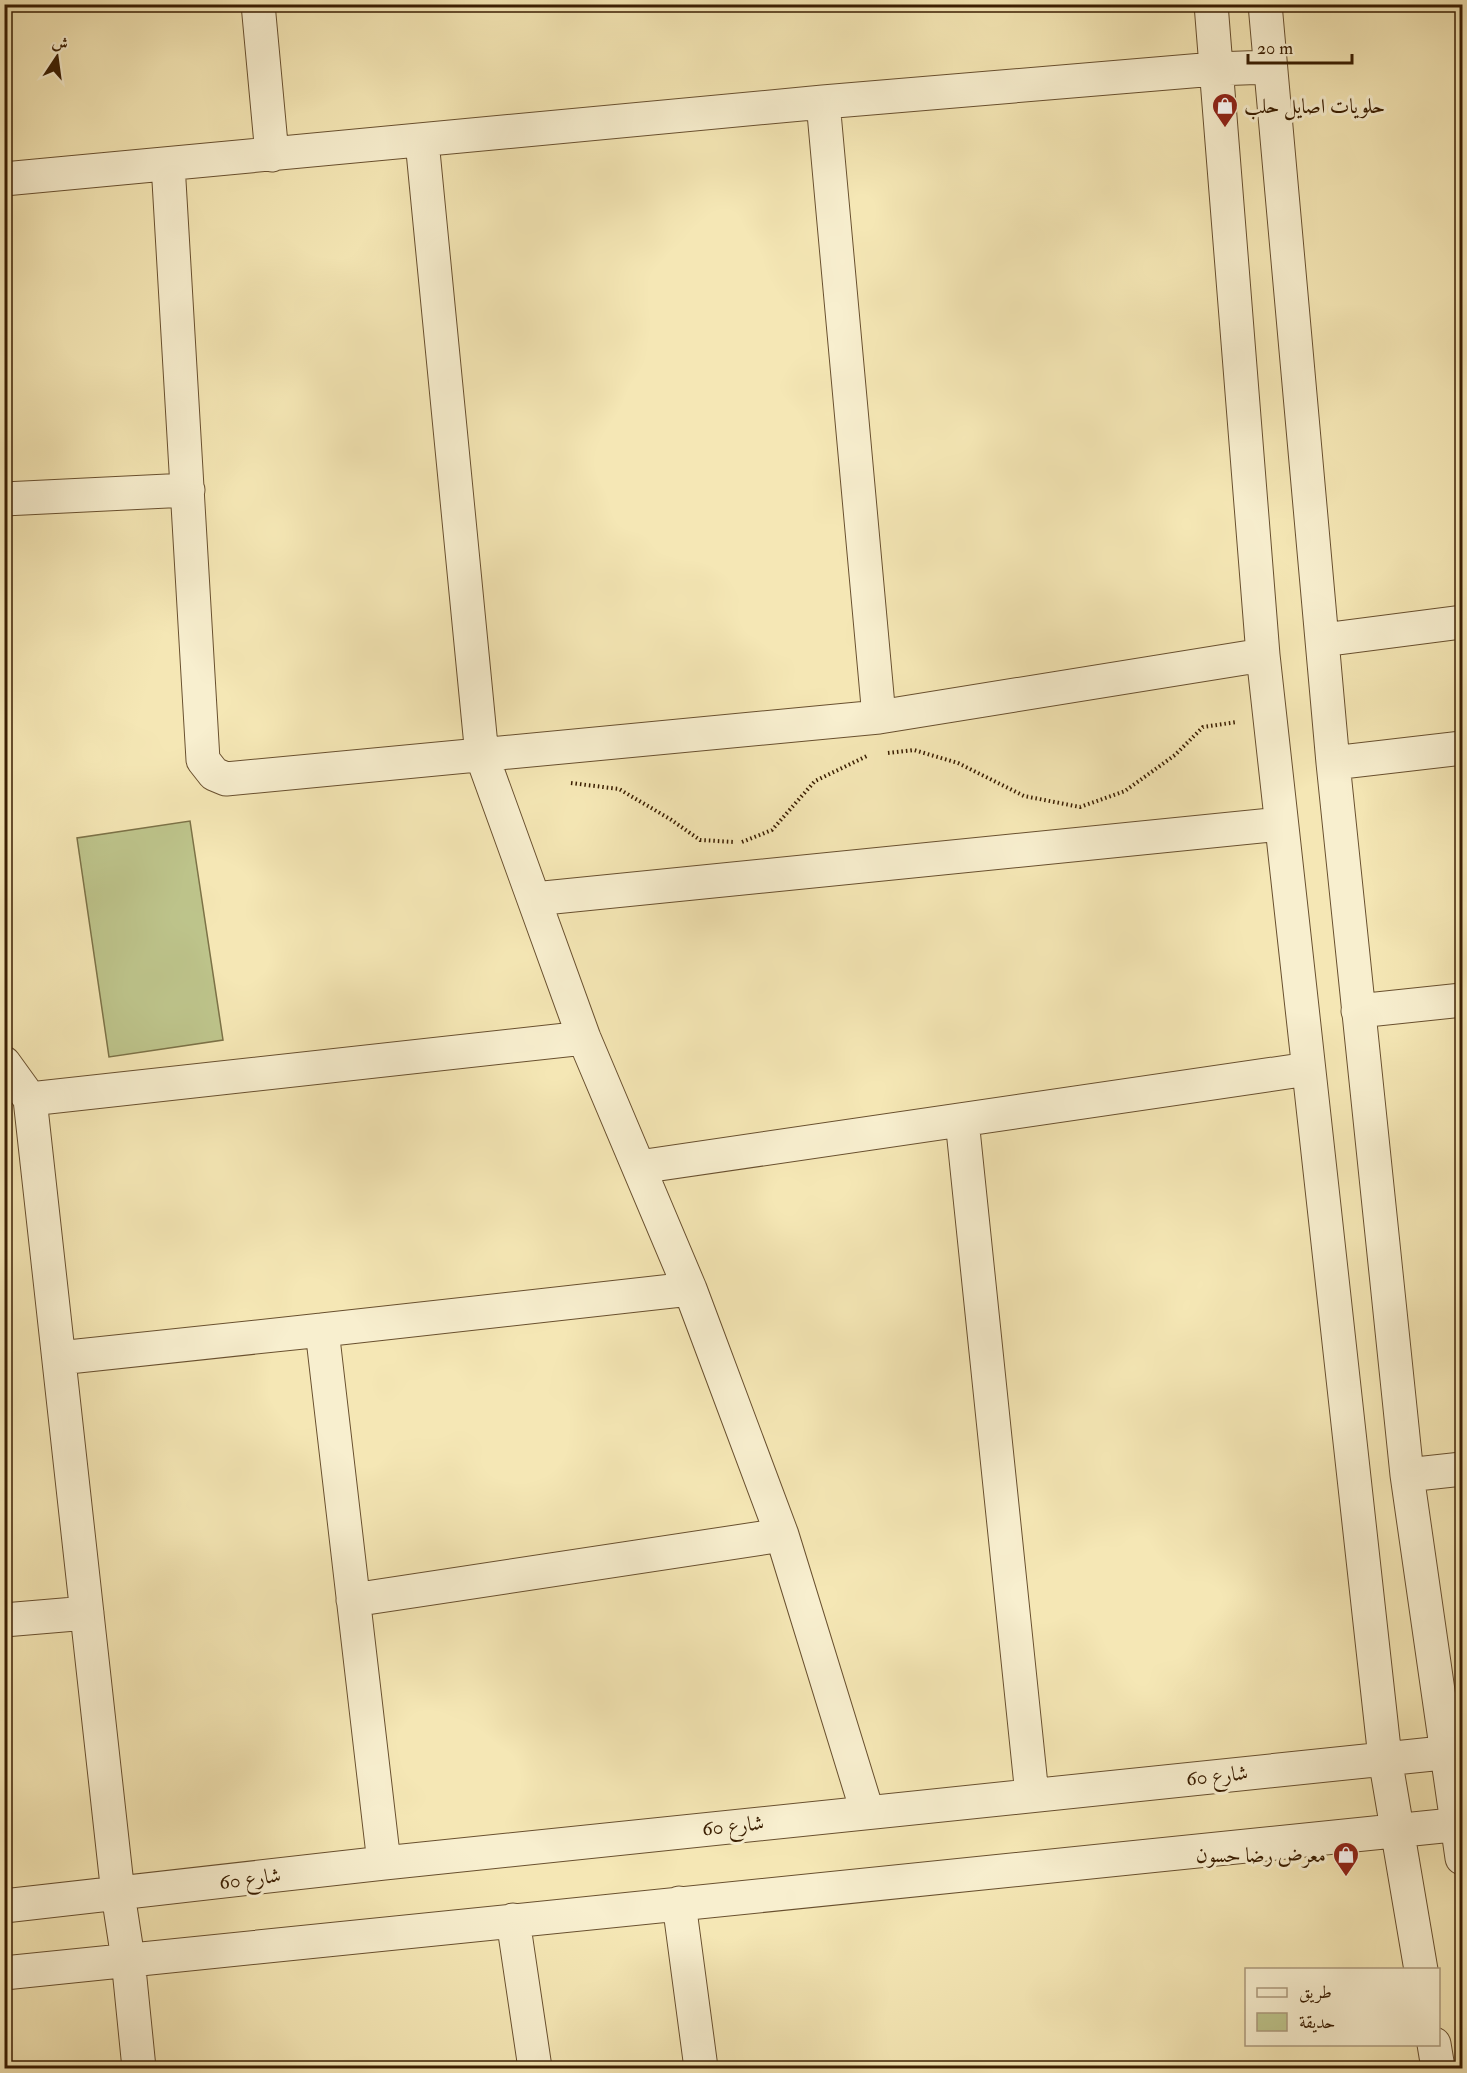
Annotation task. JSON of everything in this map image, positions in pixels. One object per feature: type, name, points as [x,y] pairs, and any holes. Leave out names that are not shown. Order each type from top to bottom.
[{"type":"street","points":[[258,4],[272,155]]},
{"type":"street","points":[[1210,4],[1269,716],[1384,1758],[1421,1968]]},
{"type":"street","points":[[1265,4],[1333,763],[1407,1475],[1455,1751],[1462,1858]]},
{"type":"street","points":[[4,179],[823,102],[1215,69],[1270,67]]},
{"type":"street","points":[[823,102],[879,717]]},
{"type":"street","points":[[422,141],[482,756],[585,1038],[690,1289],[782,1535],[867,1811]]},
{"type":"street","points":[[168,164],[203,760],[214,774],[226,779],[879,717],[1263,655]]},
{"type":"street","points":[[4,499],[188,490]]},
{"type":"street","points":[[1323,640],[1462,622]]},
{"type":"street","points":[[1333,763],[1462,748]]},
{"type":"street","points":[[534,899],[1281,824]]},
{"type":"street","points":[[1358,1011],[1462,1000]]},
{"type":"street","points":[[30,1099],[585,1038]]},
{"type":"street","points":[[4,1063],[30,1099],[139,2068]]},
{"type":"street","points":[[639,1167],[1308,1069]]},
{"type":"street","points":[[962,1120],[1032,1795]]},
{"type":"street","points":[[59,1358],[690,1289]]},
{"type":"street","points":[[322,1330],[384,1863]]},
{"type":"street","points":[[1407,1475],[1462,1469]]},
{"type":"street","points":[[353,1600],[782,1535]]},
{"type":"street","points":[[4,1620],[87,1613]]},
{"type":"street","name":"شارع 60","points":[[4,1906],[867,1811],[1455,1751]]},
{"type":"street","points":[[4,1973],[1460,1824]]},
{"type":"street","points":[[679,1903],[701,2068]]},
{"type":"street","points":[[513,1920],[535,2068]]},
{"type":"street","points":[[1434,2046],[1438,2068]]},
{"type":"path","points":[[886,753],[914,750],[925,753],[958,763],[1024,795],[1080,807],[1125,791],[1175,755],[1203,727],[1269,716]]},
{"type":"path","points":[[562,782],[619,789],[700,840],[740,843],[772,830],[815,781],[867,756],[876,754]]},
{"type":"green space","points":[[190,821],[223,1040],[109,1057],[77,838]]},
{"type":"place","name":"حلويات اصايل حلب","points":[[1225,129]]},
{"type":"place","name":"معرض رضا حسون","points":[[1346,1878]]}]
